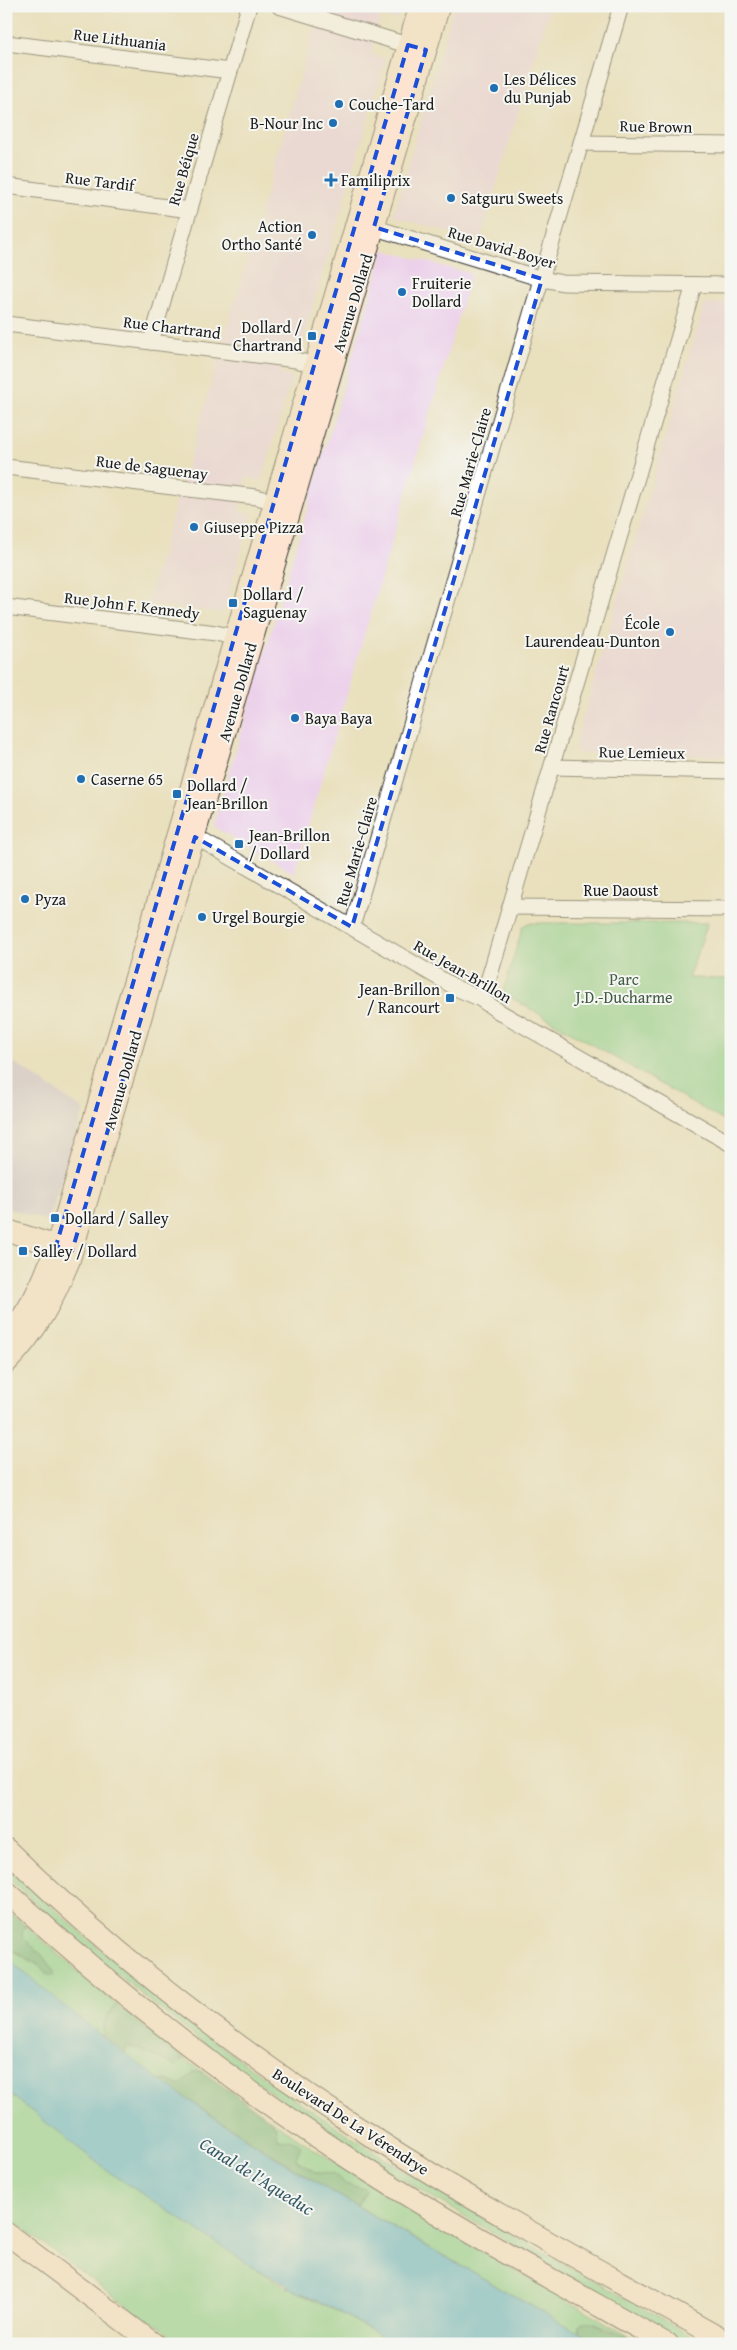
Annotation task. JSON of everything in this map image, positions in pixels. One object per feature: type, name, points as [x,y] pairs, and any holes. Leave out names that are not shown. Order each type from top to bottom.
[{"type":"main road","name":"Avenue Dollard","points":[[417,48],[420,6]]},
{"type":"main road","name":"Avenue Dollard","points":[[6,1363],[33,1332],[51,1304],[64,1249],[417,48],[439,6]]},
{"type":"main road","points":[[6,1230],[64,1249]]},
{"type":"main road","name":"Avenue Dollard","points":[[6,1337],[32,1302],[64,1249]]},
{"type":"main road","name":"Boulevard De La Vérendrye","points":[[6,1849],[148,1975],[314,2099],[448,2183],[730,2344]]},
{"type":"main road","name":"Boulevard De La Vérendrye","points":[[6,1891],[138,2007],[213,2065],[298,2125],[417,2200],[667,2344]]},
{"type":"main road","points":[[6,2234],[154,2344]]},
{"type":"street","name":"Rue Béique","points":[[151,342],[249,6]]},
{"type":"street","points":[[279,6],[417,48]]},
{"type":"street","name":"Rue Marie-Claire","points":[[352,927],[621,6]]},
{"type":"street","name":"Rue Lithuania","points":[[6,43],[230,71]]},
{"type":"street","name":"Rue Brown","points":[[581,143],[731,145]]},
{"type":"street","name":"Rue Tardif","points":[[6,186],[190,210]]},
{"type":"street","name":"Rue David-Boyer","points":[[365,224],[542,279],[576,284],[731,285]]},
{"type":"street","name":"Rue Rancourt","points":[[479,998],[489,978],[694,285]]},
{"type":"street","name":"Rue Chartrand","points":[[6,324],[151,342],[323,367]]},
{"type":"street","name":"Rue de Saguenay","points":[[6,467],[256,497],[284,504]]},
{"type":"street","name":"Rue John F. Kennedy","points":[[6,607],[216,633],[243,640]]},
{"type":"street","name":"Rue Lemieux","points":[[552,767],[731,771]]},
{"type":"street","name":"Rue Jean-Brillon","points":[[187,833],[458,989],[479,998],[498,1011],[731,1144]]},
{"type":"street","name":"Rue Daoust","points":[[510,907],[731,909]]},
{"type":"highlighted area","points":[[408,45],[426,50],[374,227],[542,279],[352,927],[195,837],[72,1251],[56,1246]]},
{"type":"shaded area","points":[[321,6],[401,6],[397,20],[381,16],[371,55],[386,59],[302,343],[289,343],[280,374],[292,377],[262,480],[246,478],[238,512],[252,513],[224,613],[147,604]]},
{"type":"shaded area","points":[[454,6],[550,6],[480,241],[397,217],[394,213]]},
{"type":"shaded area","points":[[384,250],[471,274],[294,873],[214,825]]},
{"type":"shaded area","name":"École Laurendeau-Dunton","points":[[708,303],[731,303],[731,756],[578,753],[575,745],[704,306]]},
{"type":"shaded area","points":[[6,1057],[84,1110],[48,1221],[6,1208]]},
{"type":"green space","name":"Parc J.D.-Ducharme","points":[[528,923],[708,923],[688,978],[731,979],[731,1125],[505,994],[504,988],[523,926]]},
{"type":"green space","points":[[6,1864],[128,1973],[213,2040],[302,2104],[435,2189],[706,2344],[690,2344],[516,2246],[386,2169],[299,2112],[212,2049],[127,1983],[6,1876]]},
{"type":"green space","points":[[6,1908],[26,1926],[22,1933],[23,1938],[42,1955],[54,1972],[53,1976],[47,1974],[32,1960],[6,1947]]},
{"type":"green space","points":[[26,1926],[116,2004],[104,2023],[104,2037],[84,2024],[6,1957],[6,1947],[40,1966],[49,1975],[54,1972],[42,1955],[23,1938],[22,1933]]},
{"type":"green space","points":[[116,2004],[184,2058],[176,2066],[131,2047],[127,2047],[124,2054],[109,2041],[104,2031],[106,2020]]},
{"type":"green space","points":[[127,2047],[134,2047],[176,2066],[184,2058],[203,2072],[194,2072],[181,2086],[165,2079],[160,2080],[124,2054]]},
{"type":"green space","points":[[194,2072],[203,2072],[269,2119],[276,2128],[277,2139],[290,2140],[301,2146],[296,2158],[298,2162],[317,2173],[334,2174],[345,2184],[365,2189],[366,2193],[357,2206],[257,2145],[160,2080],[165,2079],[181,2086]]},
{"type":"green space","points":[[6,2091],[108,2171],[250,2265],[288,2288],[318,2301],[396,2344],[179,2344],[167,2336],[169,2333],[156,2324],[154,2326],[6,2216]]},
{"type":"green space","points":[[269,2119],[402,2204],[629,2336],[617,2333],[593,2322],[581,2323],[578,2327],[579,2333],[357,2206],[363,2199],[359,2187],[345,2184],[334,2174],[317,2173],[298,2162],[296,2158],[296,2142],[277,2139],[276,2128]]},
{"type":"green space","points":[[586,2321],[643,2344],[599,2344],[579,2333],[579,2325]]},
{"type":"water","name":"Canal de l'Aqueduc","points":[[6,1957],[103,2037],[170,2087],[239,2134],[355,2205],[599,2344],[396,2344],[316,2299],[288,2288],[288,2285],[250,2265],[108,2171],[6,2091]]},
{"type":"place","name":"Les Délices du Punjab","points":[[494,88]]},
{"type":"place","name":"Couche-Tard","points":[[339,104]]},
{"type":"place","name":"B-Nour Inc","points":[[333,123]]},
{"type":"place","name":"Familiprix","points":[[331,180]]},
{"type":"place","name":"Satguru Sweets","points":[[451,198]]},
{"type":"place","name":"Action Ortho Santé","points":[[312,235]]},
{"type":"place","name":"Fruiterie Dollard","points":[[402,292]]},
{"type":"place","name":"Dollard / Chartrand","points":[[312,336]]},
{"type":"place","name":"Giuseppe Pizza","points":[[194,527]]},
{"type":"place","name":"Dollard / Saguenay","points":[[233,603]]},
{"type":"place","name":"École Laurendeau-Dunton","points":[[670,632]]},
{"type":"place","name":"Baya Baya","points":[[295,718]]},
{"type":"place","name":"Caserne 65","points":[[81,779]]},
{"type":"place","name":"Dollard / Jean-Brillon","points":[[177,794]]},
{"type":"place","name":"Jean-Brillon / Dollard","points":[[239,844]]},
{"type":"place","name":"Pyza","points":[[25,899]]},
{"type":"place","name":"Urgel Bourgie","points":[[202,917]]},
{"type":"place","name":"Jean-Brillon / Rancourt","points":[[450,998]]},
{"type":"place","name":"Dollard / Salley","points":[[55,1218]]},
{"type":"place","name":"Salley / Dollard","points":[[23,1251]]}]
